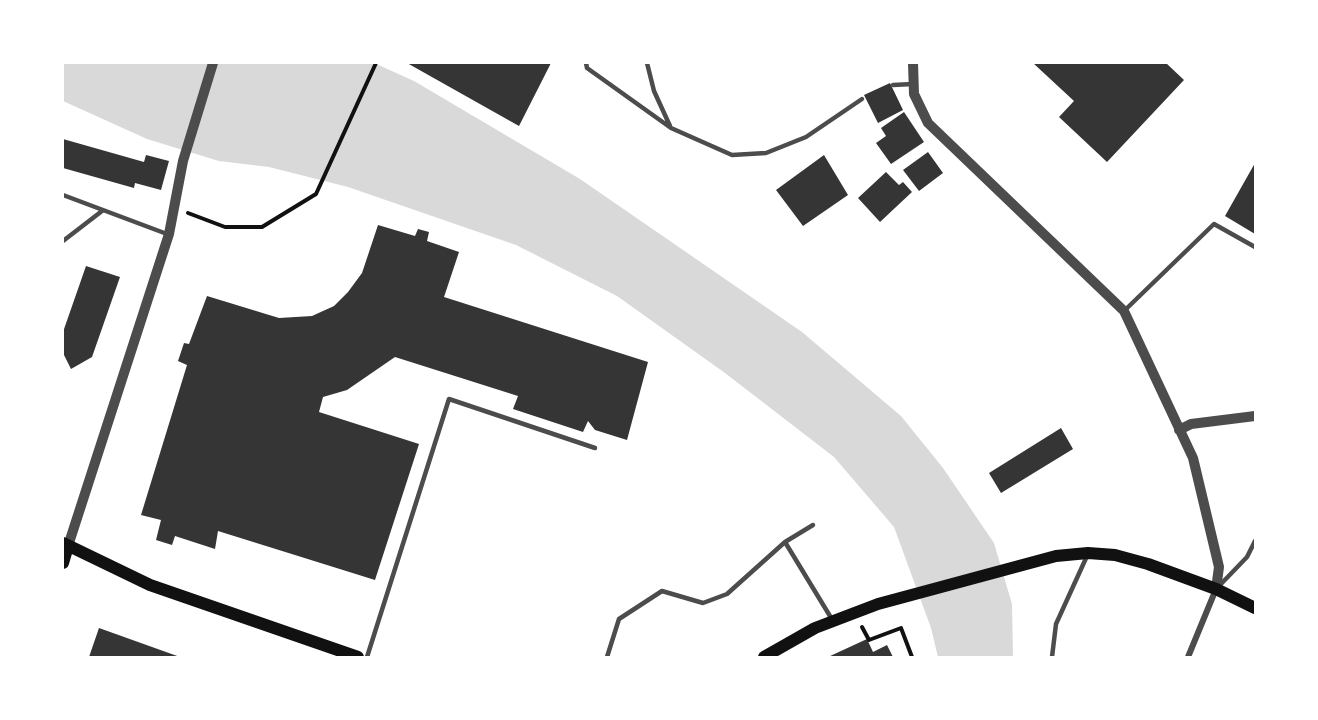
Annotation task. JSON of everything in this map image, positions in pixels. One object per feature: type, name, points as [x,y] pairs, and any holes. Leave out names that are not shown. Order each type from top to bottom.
[{"type":"main road","points":[[63,563],[66,545],[150,585],[358,657]]},
{"type":"main road","points":[[764,657],[833,621],[878,604],[1056,556],[1088,553],[1115,555],[1216,589],[1255,608]]},
{"type":"street","points":[[66,545],[176,208],[183,161],[213,63]]},
{"type":"street","points":[[913,63],[914,94],[928,123],[1124,311],[1193,458],[1219,567],[1216,589],[1188,657]]},
{"type":"street","points":[[1179,430],[1191,424],[1255,417]]},
{"type":"lane","points":[[586,63],[587,68],[671,128],[732,155],[766,153],[806,137],[862,99]]},
{"type":"lane","points":[[647,63],[654,91],[671,128]]},
{"type":"lane","points":[[893,85],[913,84]]},
{"type":"lane","points":[[63,195],[168,234]]},
{"type":"lane","points":[[63,241],[102,211]]},
{"type":"lane","points":[[1124,311],[1214,224],[1255,247]]},
{"type":"lane","points":[[367,657],[449,399],[595,448]]},
{"type":"lane","points":[[608,657],[619,619],[662,591],[703,603],[727,594],[785,542],[813,525]]},
{"type":"lane","points":[[1216,589],[1247,557],[1255,541]]},
{"type":"lane","points":[[785,542],[833,621]]},
{"type":"lane","points":[[1052,657],[1056,624],[1088,553]]},
{"type":"path","points":[[176,208],[225,227],[262,227],[316,194],[376,63]]},
{"type":"path","points":[[854,613],[869,640],[901,628],[912,657]]},
{"type":"shaded area","points":[[63,63],[374,63],[414,81],[580,179],[802,332],[901,416],[943,468],[994,543],[1012,604],[1013,657],[938,657],[931,628],[894,527],[834,457],[725,373],[617,296],[516,245],[348,187],[269,167],[219,161],[147,139],[63,101]]},
{"type":"building","points":[[407,63],[551,63],[519,126]]},
{"type":"building","points":[[1033,63],[1166,63],[1184,80],[1107,162],[1059,117],[1074,101]]},
{"type":"building","points":[[890,83],[903,110],[878,123],[864,95]]},
{"type":"building","points":[[904,112],[924,142],[891,164],[876,143],[886,136],[881,128]]},
{"type":"building","points":[[63,139],[144,162],[146,155],[169,161],[161,190],[135,183],[134,188],[63,168]]},
{"type":"building","points":[[928,152],[943,173],[919,191],[903,170]]},
{"type":"building","points":[[824,155],[848,195],[803,226],[776,190]]},
{"type":"building","points":[[1255,163],[1255,234],[1225,216]]},
{"type":"building","points":[[886,172],[899,185],[903,182],[912,192],[880,222],[858,198]]},
{"type":"building","points":[[378,225],[415,236],[418,229],[429,232],[427,241],[459,252],[444,297],[648,362],[627,440],[595,430],[588,421],[583,432],[513,409],[518,396],[395,357],[347,390],[323,397],[319,412],[419,444],[375,580],[218,531],[215,549],[175,536],[172,545],[156,540],[161,520],[141,515],[187,365],[178,361],[184,343],[189,344],[207,296],[279,318],[312,316],[334,306],[362,273]]},
{"type":"building","points":[[86,266],[120,277],[92,357],[71,369],[63,353],[63,332]]},
{"type":"building","points":[[1061,428],[1073,449],[1001,493],[989,473]]},
{"type":"building","points":[[99,628],[180,657],[89,657]]},
{"type":"building","points":[[867,639],[873,652],[887,645],[893,657],[828,657]]}]
